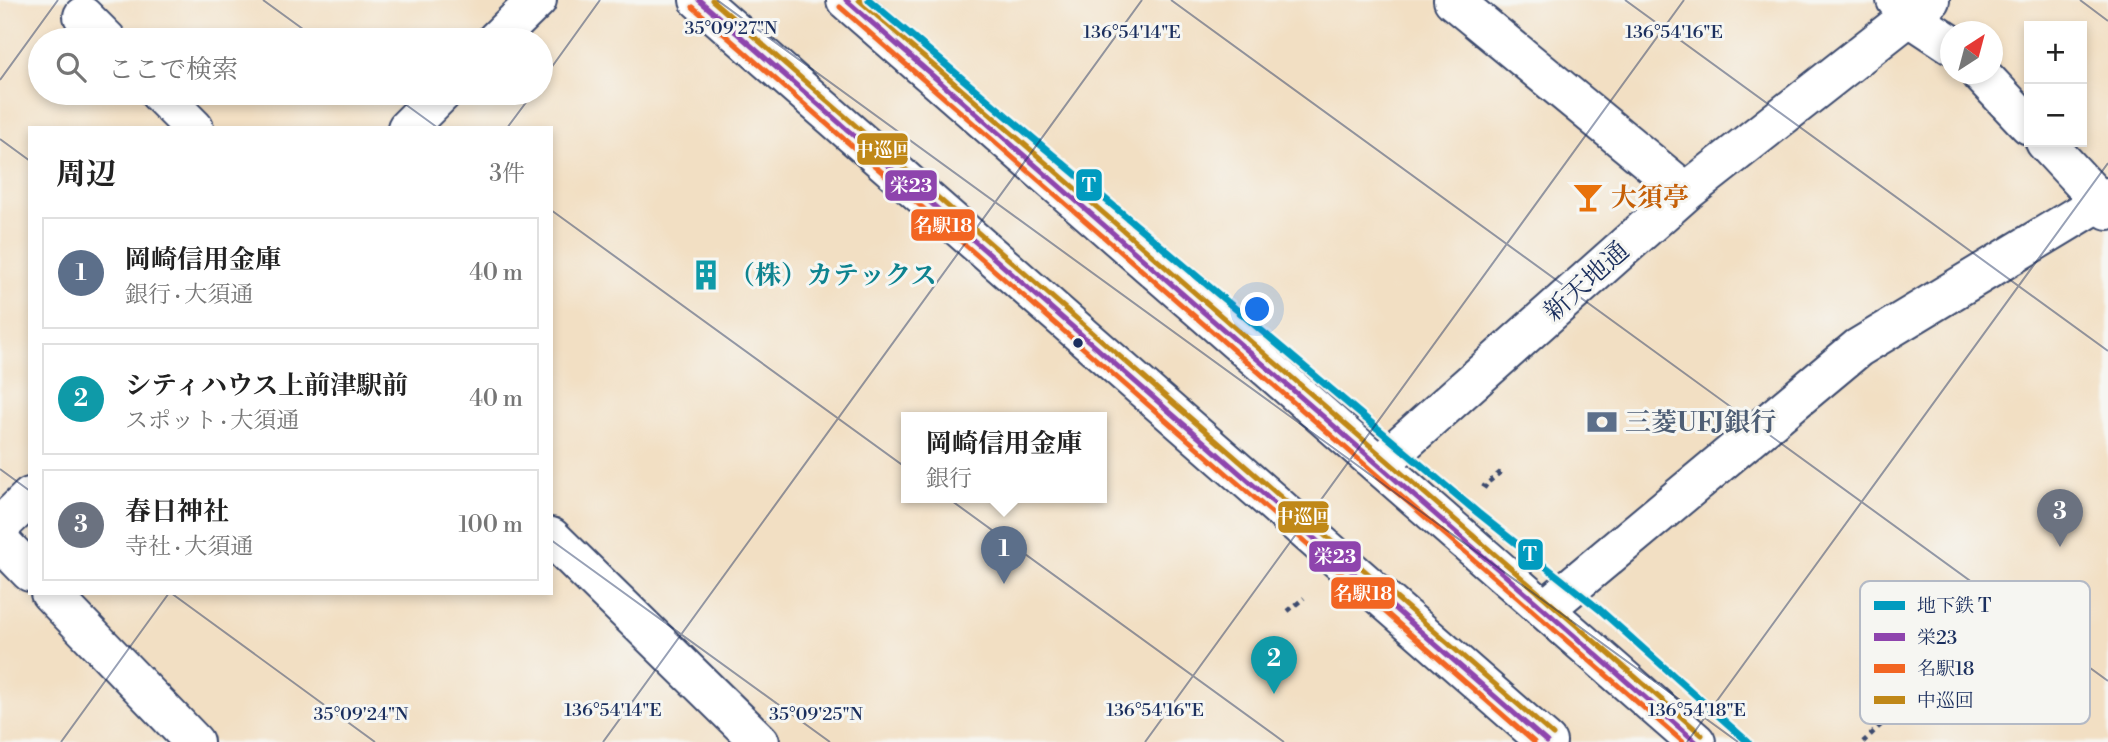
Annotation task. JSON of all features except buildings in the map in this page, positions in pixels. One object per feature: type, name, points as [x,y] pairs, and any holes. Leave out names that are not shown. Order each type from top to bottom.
[{"type":"street","points":[[508,28],[537,0]]},
{"type":"street","points":[[699,0],[1547,742]]},
{"type":"street","points":[[846,0],[1696,742]]},
{"type":"street","points":[[1453,0],[1686,192]]},
{"type":"street","points":[[1912,6],[1940,33]]},
{"type":"street","name":"新天地通","points":[[1379,465],[1686,192],[1912,6]]},
{"type":"street","points":[[1990,84],[2024,120]]},
{"type":"street","points":[[171,105],[192,126]]},
{"type":"street","points":[[409,126],[430,105]]},
{"type":"street","points":[[1545,609],[1857,348],[2106,203],[2050,147]]},
{"type":"street","points":[[8,516],[28,567]]},
{"type":"street","points":[[553,539],[761,742]]},
{"type":"street","points":[[52,595],[194,742]]},
{"type":"path","points":[[1490,491],[1484,486],[1503,470]]},
{"type":"path","points":[[1288,611],[1303,597],[1310,603]]},
{"type":"path","points":[[1863,742],[1882,724]]},
{"type":"metro line","name":"T","points":[[869,0],[1478,513],[1599,609],[1748,742]]},
{"type":"transit line","name":"栄23","points":[[699,0],[1547,742]]},
{"type":"transit line","name":"中巡回","points":[[712,0],[1553,735]]},
{"type":"transit line","name":"栄23","points":[[846,0],[1696,742]]},
{"type":"transit line","name":"中巡回","points":[[859,0],[1702,735]]},
{"type":"transit line","name":"名駅18","points":[[693,7],[1534,742]]},
{"type":"transit line","name":"名駅18","points":[[840,7],[1683,742]]},
{"type":"place","name":"大須亭","points":[[1588,197]]},
{"type":"place","name":"（株）カテックス","points":[[706,275]]},
{"type":"place","name":"三菱UFJ銀行","points":[[1602,422]]},
{"type":"place","name":"春日神社","points":[[2060,547]]},
{"type":"place","name":"岡崎信用金庫","points":[[1004,584]]},
{"type":"place","name":"シティハウス上前津駅前","points":[[1274,694]]}]
